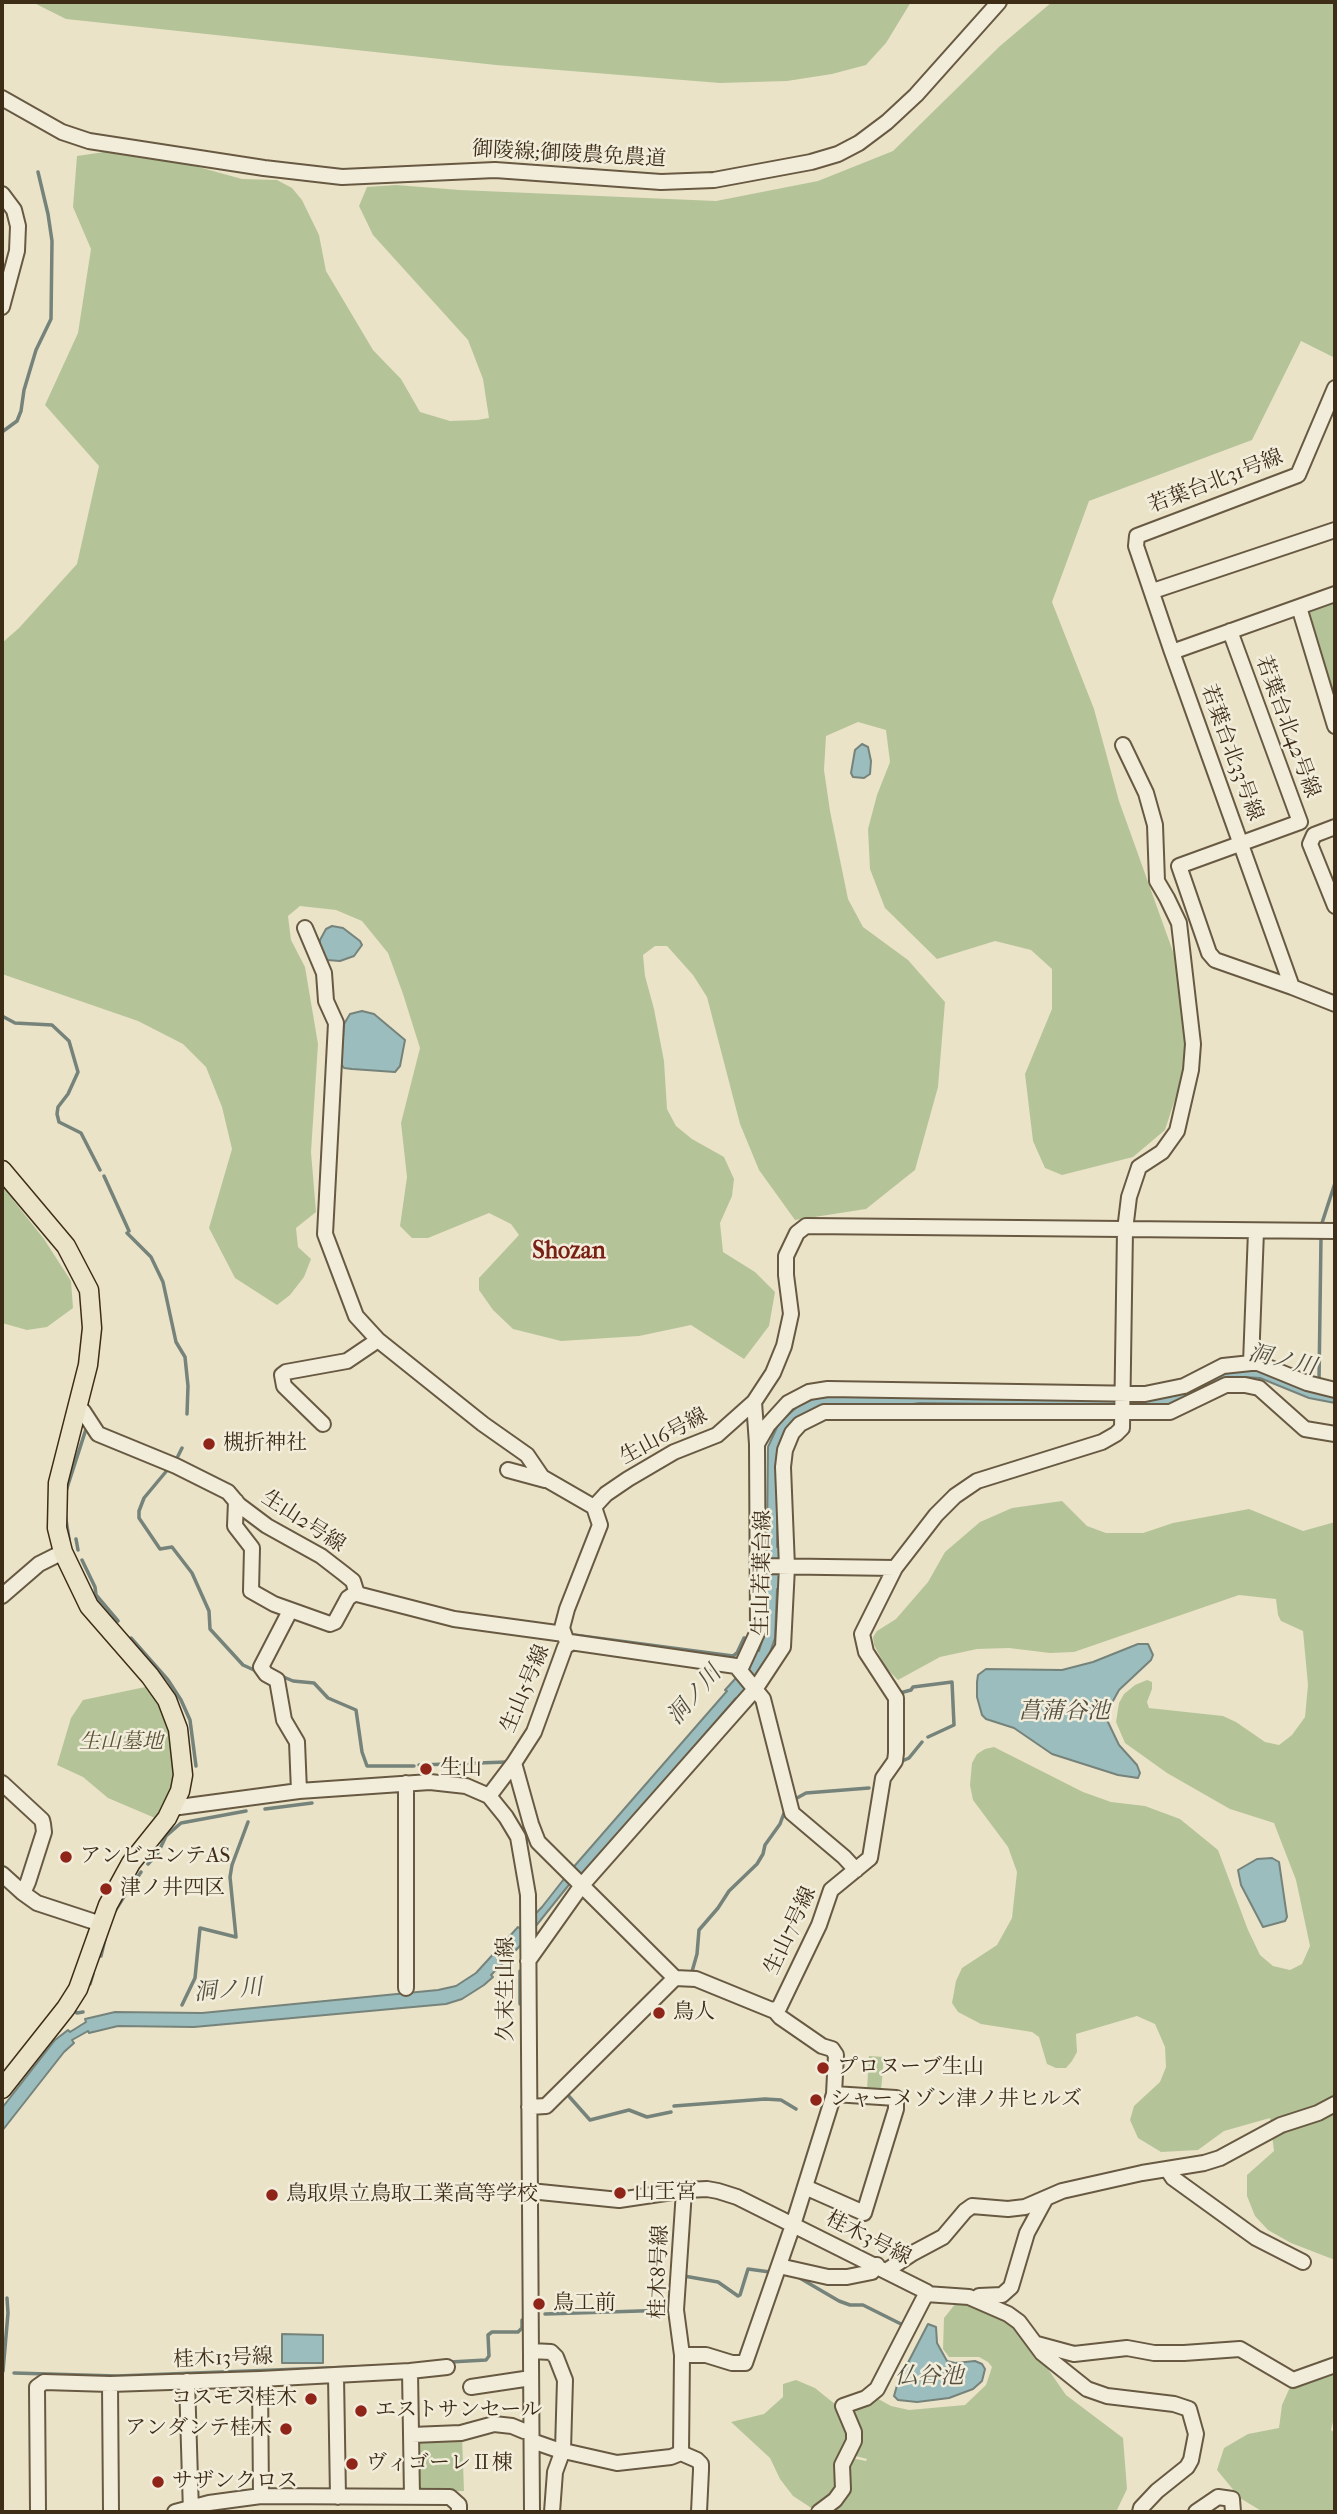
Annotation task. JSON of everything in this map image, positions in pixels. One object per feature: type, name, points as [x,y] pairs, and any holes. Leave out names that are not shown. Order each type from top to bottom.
[{"type":"main road","points":[[2,1170],[66,1245],[89,1290],[91,1347],[58,1483],[57,1528],[63,1552],[89,1606],[150,1676],[167,1700],[178,1729],[183,1775],[180,1791],[172,1808],[117,1885],[78,1989],[2,2089]]},
{"type":"street","name":"御陵線;御陵農免農道","points":[[2,98],[62,132],[89,141],[342,177],[495,170],[660,182],[714,180],[811,162],[838,154],[859,143],[916,95],[999,2]]},
{"type":"street","points":[[2,194],[15,210],[18,226],[18,251],[2,307]]},
{"type":"street","name":"若葉台北31号線","points":[[1172,652],[1136,546],[1137,536],[1298,475],[1335,390]]},
{"type":"street","points":[[1153,592],[1335,530]]},
{"type":"street","points":[[1172,652],[1335,594]]},
{"type":"street","points":[[1299,607],[1335,726]]},
{"type":"street","name":"若葉台北42号線","points":[[1230,631],[1300,822],[1180,866],[1209,953],[1215,960],[1292,987]]},
{"type":"street","name":"若葉台北33号線","points":[[1172,652],[1292,987]]},
{"type":"street","points":[[1123,745],[1146,793],[1155,825],[1157,881],[1178,923],[1193,1044],[1187,1090],[1177,1131],[1161,1152],[1139,1167],[1129,1197],[1125,1230],[1123,1412]]},
{"type":"street","points":[[1335,827],[1314,835],[1310,844],[1335,906]]},
{"type":"street","points":[[305,928],[324,973],[326,1002],[336,1023],[325,1234],[346,1286],[352,1309],[378,1340],[483,1424],[519,1449],[546,1480],[594,1507],[600,1525],[567,1608],[562,1628],[566,1639]]},
{"type":"street","points":[[1292,987],[1335,1004]]},
{"type":"street","name":"生山6号線","points":[[594,1507],[606,1494],[639,1472],[674,1452],[717,1435],[754,1402],[773,1373],[785,1346],[790,1314],[786,1256],[797,1233],[806,1226],[1125,1230]]},
{"type":"street","points":[[1125,1230],[1335,1231]]},
{"type":"street","points":[[1251,1363],[1256,1231]]},
{"type":"street","points":[[323,1424],[284,1386],[282,1375],[347,1361],[378,1340]]},
{"type":"street","points":[[757,1444],[768,1425],[788,1403],[809,1392],[828,1389],[896,1389],[916,1392],[1162,1392],[1184,1386],[1223,1366],[1258,1363],[1307,1383],[1335,1390]]},
{"type":"street","name":"生山若葉台線","points":[[528,1961],[582,1885],[756,1688],[783,1647],[787,1567],[783,1467],[785,1450],[792,1433],[800,1424],[824,1412],[1170,1412],[1226,1385],[1245,1385],[1259,1388],[1305,1429],[1335,1434]]},
{"type":"street","points":[[754,1402],[757,1444],[758,1631],[740,1670],[763,1699],[792,1813],[856,1870]]},
{"type":"street","name":"生山2号線","points":[[77,1408],[83,1411],[98,1434],[176,1466],[228,1492],[267,1526],[321,1556],[353,1581],[357,1592]]},
{"type":"street","name":"生山7号線","points":[[774,2010],[779,2008],[819,1926],[831,1891],[870,1858],[883,1778],[895,1761],[896,1698],[866,1653],[862,1634],[895,1568],[955,1496],[977,1481],[1102,1442],[1122,1427],[1123,1412]]},
{"type":"street","points":[[508,1471],[546,1480]]},
{"type":"street","points":[[236,1501],[235,1527],[252,1548],[249,1585],[251,1591],[290,1611],[330,1624],[335,1622],[348,1598],[357,1592],[454,1619],[566,1639]]},
{"type":"street","points":[[2,1597],[39,1563],[63,1552]]},
{"type":"street","points":[[758,1566],[895,1568]]},
{"type":"street","points":[[290,1611],[261,1667],[266,1674],[277,1680],[284,1720],[297,1742],[299,1791]]},
{"type":"street","name":"生山5号線","points":[[675,1978],[538,1842],[514,1763],[534,1732],[566,1639],[570,1642],[719,1662],[736,1666],[740,1670]]},
{"type":"street","points":[[172,1808],[299,1791],[430,1782],[466,1786],[489,1796],[514,1763]]},
{"type":"street","points":[[2,1783],[42,1819],[43,1824],[44,1832],[23,1892]]},
{"type":"street","points":[[406,1783],[406,1988]]},
{"type":"street","name":"久末生山線","points":[[489,1796],[518,1837],[528,1895],[532,2512]]},
{"type":"street","points":[[2,1874],[37,1903],[101,1924]]},
{"type":"street","points":[[529,2107],[546,2106],[675,1978],[696,1979],[774,2010],[822,2046],[832,2049],[835,2055],[834,2094],[793,2225],[745,2363],[732,2363],[706,2355],[682,2355]]},
{"type":"street","points":[[805,2187],[864,2213],[896,2109],[896,2098],[834,2094]]},
{"type":"street","points":[[779,2266],[828,2277],[847,2277],[872,2272],[943,2237],[972,2206],[1008,2209],[1025,2207],[1087,2185],[1204,2163],[1220,2158],[1281,2125],[1318,2113],[1335,2104]]},
{"type":"street","points":[[1167,2169],[1173,2178],[1256,2238],[1303,2262]]},
{"type":"street","name":"桂木3号線","points":[[530,2192],[619,2200],[707,2189],[737,2197],[881,2268],[927,2292],[926,2294]]},
{"type":"street","name":"桂木8号線","points":[[681,2453],[682,2355],[676,2311],[684,2191]]},
{"type":"street","points":[[819,2512],[835,2500],[843,2489],[842,2465],[854,2441],[854,2432],[843,2406],[872,2394],[877,2389],[926,2294],[996,2297],[1011,2287],[1027,2233],[1046,2198]]},
{"type":"street","points":[[971,2298],[1008,2314],[1019,2322],[1042,2353],[1087,2389],[1107,2396],[1174,2404],[1189,2409],[1196,2434],[1191,2460],[1140,2512]]},
{"type":"street","points":[[1037,2344],[1074,2354],[1128,2348],[1154,2353],[1241,2349],[1293,2379],[1335,2365]]},
{"type":"street","points":[[531,2351],[551,2352],[556,2357],[565,2379],[563,2450],[555,2472],[552,2512]]},
{"type":"street","name":"桂木13号線","points":[[38,2512],[37,2387],[44,2382],[110,2384],[260,2379],[447,2367]]},
{"type":"street","points":[[411,2371],[412,2497]]},
{"type":"street","points":[[336,2376],[338,2497]]},
{"type":"street","points":[[471,2387],[531,2378]]},
{"type":"street","points":[[260,2379],[261,2496]]},
{"type":"street","points":[[187,2381],[191,2510]]},
{"type":"street","points":[[110,2384],[111,2512]]},
{"type":"street","points":[[412,2435],[449,2434],[494,2424],[512,2426],[563,2450],[617,2463],[671,2457],[681,2453],[701,2464],[699,2512]]},
{"type":"street","points":[[174,2512],[234,2498],[261,2496],[450,2497],[459,2505],[459,2512]]},
{"type":"street","points":[[1196,2512],[1218,2497],[1232,2499],[1233,2512]]},
{"type":"green space","points":[[32,2],[911,2],[886,43],[866,65],[787,81],[720,83],[496,65],[66,19]]},
{"type":"green space","points":[[1052,2],[1335,2],[1335,358],[1301,341],[1252,440],[1089,501],[1052,602],[1094,709],[1119,801],[1176,960],[1188,1059],[1165,1130],[1133,1157],[1062,1175],[1045,1168],[1033,1141],[1025,1074],[1052,1009],[1052,969],[1031,950],[995,941],[937,959],[885,908],[870,869],[868,829],[890,762],[886,730],[858,722],[826,736],[824,770],[848,899],[863,927],[908,960],[945,1002],[938,1087],[915,1170],[866,1209],[795,1220],[759,1170],[740,1124],[707,997],[693,975],[667,946],[655,946],[643,955],[645,976],[664,1061],[667,1109],[676,1126],[692,1139],[724,1157],[734,1179],[732,1196],[720,1223],[723,1252],[755,1272],[775,1292],[769,1326],[744,1359],[691,1325],[639,1336],[561,1341],[513,1329],[493,1310],[479,1290],[479,1278],[519,1235],[511,1224],[489,1213],[428,1238],[412,1238],[400,1226],[407,1177],[401,1123],[420,1048],[388,953],[362,921],[336,910],[300,906],[288,916],[291,940],[305,967],[318,1044],[311,1152],[316,1212],[296,1228],[298,1247],[311,1259],[304,1277],[290,1295],[277,1305],[235,1278],[209,1228],[232,1149],[222,1107],[206,1067],[183,1044],[138,1021],[2,974],[2,643],[77,564],[99,466],[45,405],[78,333],[91,249],[73,207],[77,156],[118,150],[166,158],[242,179],[277,180],[292,188],[302,200],[319,235],[326,271],[373,350],[401,379],[420,412],[450,421],[477,420],[489,418],[483,379],[468,340],[373,235],[359,206],[367,187],[396,185],[716,201],[818,181],[893,151],[1000,46]]},
{"type":"green space","points":[[1335,603],[1335,699],[1332,699],[1306,616],[1310,610]]},
{"type":"green space","points":[[2,1186],[44,1239],[71,1281],[73,1308],[47,1327],[27,1330],[2,1323]]},
{"type":"green space","points":[[1062,1501],[1087,1526],[1106,1533],[1143,1533],[1173,1523],[1249,1509],[1303,1531],[1335,1522],[1335,2260],[1291,2243],[1268,2230],[1255,2216],[1247,2196],[1247,2175],[1274,2151],[1270,2118],[1224,2131],[1198,2150],[1161,2152],[1138,2138],[1130,2120],[1134,2106],[1160,2082],[1166,2067],[1165,2047],[1155,2024],[1137,2016],[1076,2034],[1077,2052],[1072,2061],[1066,2068],[1056,2068],[1047,2064],[1039,2037],[1032,2032],[981,2024],[958,2012],[952,2003],[956,1981],[962,1968],[997,1945],[1012,1918],[1017,1872],[1008,1847],[973,1800],[970,1785],[972,1763],[977,1754],[994,1747],[1083,1792],[1111,1802],[1145,1806],[1180,1819],[1218,1850],[1260,1955],[1273,1966],[1290,1970],[1302,1964],[1310,1946],[1296,1880],[1274,1823],[1230,1809],[1167,1773],[1125,1743],[1116,1722],[1119,1703],[1124,1694],[1147,1680],[1152,1682],[1147,1702],[1149,1708],[1223,1716],[1265,1742],[1279,1745],[1292,1735],[1305,1717],[1308,1685],[1303,1631],[1281,1621],[1276,1599],[1239,1595],[1074,1652],[977,1649],[940,1657],[898,1680],[887,1669],[874,1645],[873,1637],[877,1631],[896,1619],[928,1582],[945,1552],[980,1522],[1012,1508]]},
{"type":"green space","name":"生山墓地","points":[[150,1686],[168,1718],[179,1762],[173,1794],[164,1815],[155,1818],[108,1798],[83,1777],[57,1765],[71,1718],[83,1700]]},
{"type":"green space","points":[[869,2056],[884,2057],[881,2091],[867,2090]]},
{"type":"green space","points":[[956,2303],[966,2303],[1013,2319],[1066,2395],[1123,2438],[1127,2489],[1116,2512],[820,2512],[837,2500],[846,2457],[867,2459],[848,2454],[854,2443],[846,2410],[873,2396],[891,2406],[909,2410],[965,2405],[986,2385],[992,2367],[988,2362],[979,2357],[949,2357],[943,2349],[944,2318]]},
{"type":"green space","points":[[1335,2369],[1335,2414],[1331,2430],[1335,2433],[1335,2512],[1263,2512],[1240,2498],[1217,2470],[1224,2448],[1248,2434],[1279,2428],[1282,2405],[1291,2385]]},
{"type":"green space","points":[[796,2380],[815,2388],[841,2409],[852,2432],[842,2482],[816,2511],[793,2496],[780,2479],[770,2458],[731,2422],[764,2414],[783,2397],[783,2384]]},
{"type":"green space","points":[[462,2436],[464,2491],[422,2492],[417,2486],[417,2437]]},
{"type":"water","points":[[862,744],[868,747],[870,774],[864,778],[853,777],[851,773],[855,750]]},
{"type":"water","points":[[332,926],[343,928],[360,941],[362,945],[354,956],[340,961],[327,960],[320,940],[326,929]]},
{"type":"water","points":[[362,1011],[374,1014],[405,1040],[400,1066],[395,1072],[344,1068],[341,1064],[344,1024],[350,1014]]},
{"type":"water","points":[[1248,1366],[1335,1396],[1335,1403],[1309,1398],[1260,1378],[1244,1377],[1233,1378],[1173,1406],[919,1403],[901,1406],[829,1405],[809,1411],[790,1424],[777,1453],[780,1588],[777,1589],[775,1638],[765,1667],[580,1878],[572,1881],[519,1947],[491,1975],[493,1977],[462,1999],[446,2004],[194,2027],[118,2026],[89,2033],[88,2031],[72,2040],[74,2043],[2,2131],[2,2108],[55,2040],[68,2030],[70,2032],[86,2022],[85,2019],[115,2012],[202,2013],[438,1990],[456,1986],[476,1973],[518,1927],[521,1929],[542,1907],[727,1691],[725,1690],[746,1667],[755,1650],[759,1651],[766,1627],[768,1447],[779,1423],[798,1406],[824,1394],[1111,1398]]},
{"type":"water","name":"菖蒲谷池","points":[[1138,1644],[1148,1644],[1153,1655],[1151,1660],[1119,1690],[1108,1710],[1107,1720],[1119,1745],[1137,1765],[1140,1773],[1138,1778],[1118,1775],[1052,1754],[1014,1728],[986,1719],[982,1715],[977,1697],[977,1682],[978,1675],[986,1669],[1062,1670],[1093,1662]]},
{"type":"water","points":[[1272,1858],[1279,1862],[1287,1917],[1285,1921],[1263,1927],[1241,1885],[1238,1870],[1257,1859]]},
{"type":"water","name":"仏谷池","points":[[928,2324],[936,2327],[937,2343],[947,2361],[975,2361],[982,2364],[985,2369],[982,2381],[973,2389],[949,2398],[917,2402],[898,2400],[894,2396],[898,2382]]},
{"type":"water","points":[[282,2334],[323,2335],[323,2363],[282,2363]]},
{"type":"waterway","points":[[2,432],[17,421],[36,350],[51,319],[52,241],[38,172]]},
{"type":"waterway","points":[[2,561],[2,583]]},
{"type":"waterway","points":[[2,1016],[15,1023],[52,1025],[69,1041],[78,1072],[68,1094],[58,1107],[57,1114],[59,1122],[81,1133],[100,1170]]},
{"type":"waterway","points":[[104,1176],[129,1231]]},
{"type":"waterway","points":[[1321,1226],[1335,1183]]},
{"type":"waterway","points":[[127,1233],[151,1257],[163,1282],[176,1342],[185,1357],[187,1414]]},
{"type":"waterway","name":"洞ノ川","points":[[1319,1382],[1321,1237]]},
{"type":"waterway","points":[[66,1491],[87,1426]]},
{"type":"waterway","points":[[175,1462],[182,1448]]},
{"type":"waterway","points":[[169,1468],[144,1498],[139,1518],[160,1549],[172,1547],[192,1573],[209,1611],[210,1629],[243,1665],[254,1670]]},
{"type":"waterway","points":[[65,1513],[69,1539]]},
{"type":"waterway","points":[[76,1539],[78,1550]]},
{"type":"waterway","points":[[82,1560],[96,1595],[118,1621]]},
{"type":"waterway","name":"洞ノ川","points":[[574,1635],[733,1656],[744,1638],[747,1639]]},
{"type":"waterway","points":[[131,1638],[168,1680],[181,1700],[190,1720],[196,1766]]},
{"type":"waterway","points":[[279,1675],[293,1681],[314,1683],[328,1698],[356,1710],[362,1752],[367,1766],[414,1766]]},
{"type":"waterway","points":[[900,1696],[900,1693],[913,1687],[952,1682]]},
{"type":"waterway","points":[[928,1737],[954,1725],[952,1682]]},
{"type":"waterway","points":[[898,1763],[909,1758],[922,1742]]},
{"type":"waterway","points":[[419,1765],[507,1762]]},
{"type":"waterway","points":[[797,1798],[806,1793],[869,1788]]},
{"type":"waterway","points":[[265,1809],[312,1803]]},
{"type":"waterway","points":[[148,1864],[158,1853],[166,1836],[181,1823],[246,1811]]},
{"type":"waterway","points":[[691,1975],[697,1954],[699,1930],[729,1891],[757,1864],[784,1813]]},
{"type":"waterway","name":"洞ノ川","points":[[182,2005],[195,1978],[200,1928],[236,1937],[230,1877],[248,1822]]},
{"type":"waterway","points":[[131,1887],[141,1872]]},
{"type":"waterway","points":[[115,1911],[125,1895]]},
{"type":"waterway","points":[[101,1956],[106,1935]]},
{"type":"waterway","points":[[520,1971],[520,2004]]},
{"type":"waterway","points":[[90,1984],[93,1974]]},
{"type":"waterway","points":[[75,2008],[73,2010],[77,2013],[83,2012]]},
{"type":"waterway","points":[[566,2093],[590,2120],[629,2110],[647,2117],[671,2112]]},
{"type":"waterway","points":[[674,2106],[765,2099],[781,2100],[796,2109]]},
{"type":"waterway","points":[[684,2276],[718,2282],[738,2296],[748,2269],[770,2272]]},
{"type":"waterway","points":[[798,2277],[839,2301],[850,2305],[863,2305],[903,2325]]},
{"type":"waterway","points":[[3,2371],[7,2298]]},
{"type":"waterway","points":[[545,2314],[671,2310]]},
{"type":"waterway","points":[[450,2362],[486,2360],[489,2356],[488,2335],[492,2332],[518,2332],[522,2328],[522,2320]]},
{"type":"waterway","points":[[14,2373],[117,2376],[379,2366]]},
{"type":"place","name":"槻折神社","points":[[209,1444]]},
{"type":"place","name":"生山","points":[[426,1769]]},
{"type":"place","name":"アンビエンテAS","points":[[66,1857]]},
{"type":"place","name":"津ノ井四区","points":[[106,1889]]},
{"type":"place","name":"鳥人","points":[[659,2013]]},
{"type":"place","name":"プロヌーブ生山","points":[[823,2068]]},
{"type":"place","name":"シャーメゾン津ノ井ヒルズ","points":[[816,2100]]},
{"type":"place","name":"山王宮","points":[[620,2193]]},
{"type":"place","name":"鳥取県立鳥取工業高等学校","points":[[272,2195]]},
{"type":"place","name":"鳥工前","points":[[539,2304]]},
{"type":"place","name":"コスモス桂木","points":[[311,2399]]},
{"type":"place","name":"エストサンセール","points":[[361,2411]]},
{"type":"place","name":"アンダンテ桂木","points":[[286,2429]]},
{"type":"place","name":"ヴィゴーレⅡ棟","points":[[352,2464]]},
{"type":"place","name":"サザンクロス","points":[[158,2482]]},
{"type":"district","name":"Shozan","points":[[569,1252]]}]
